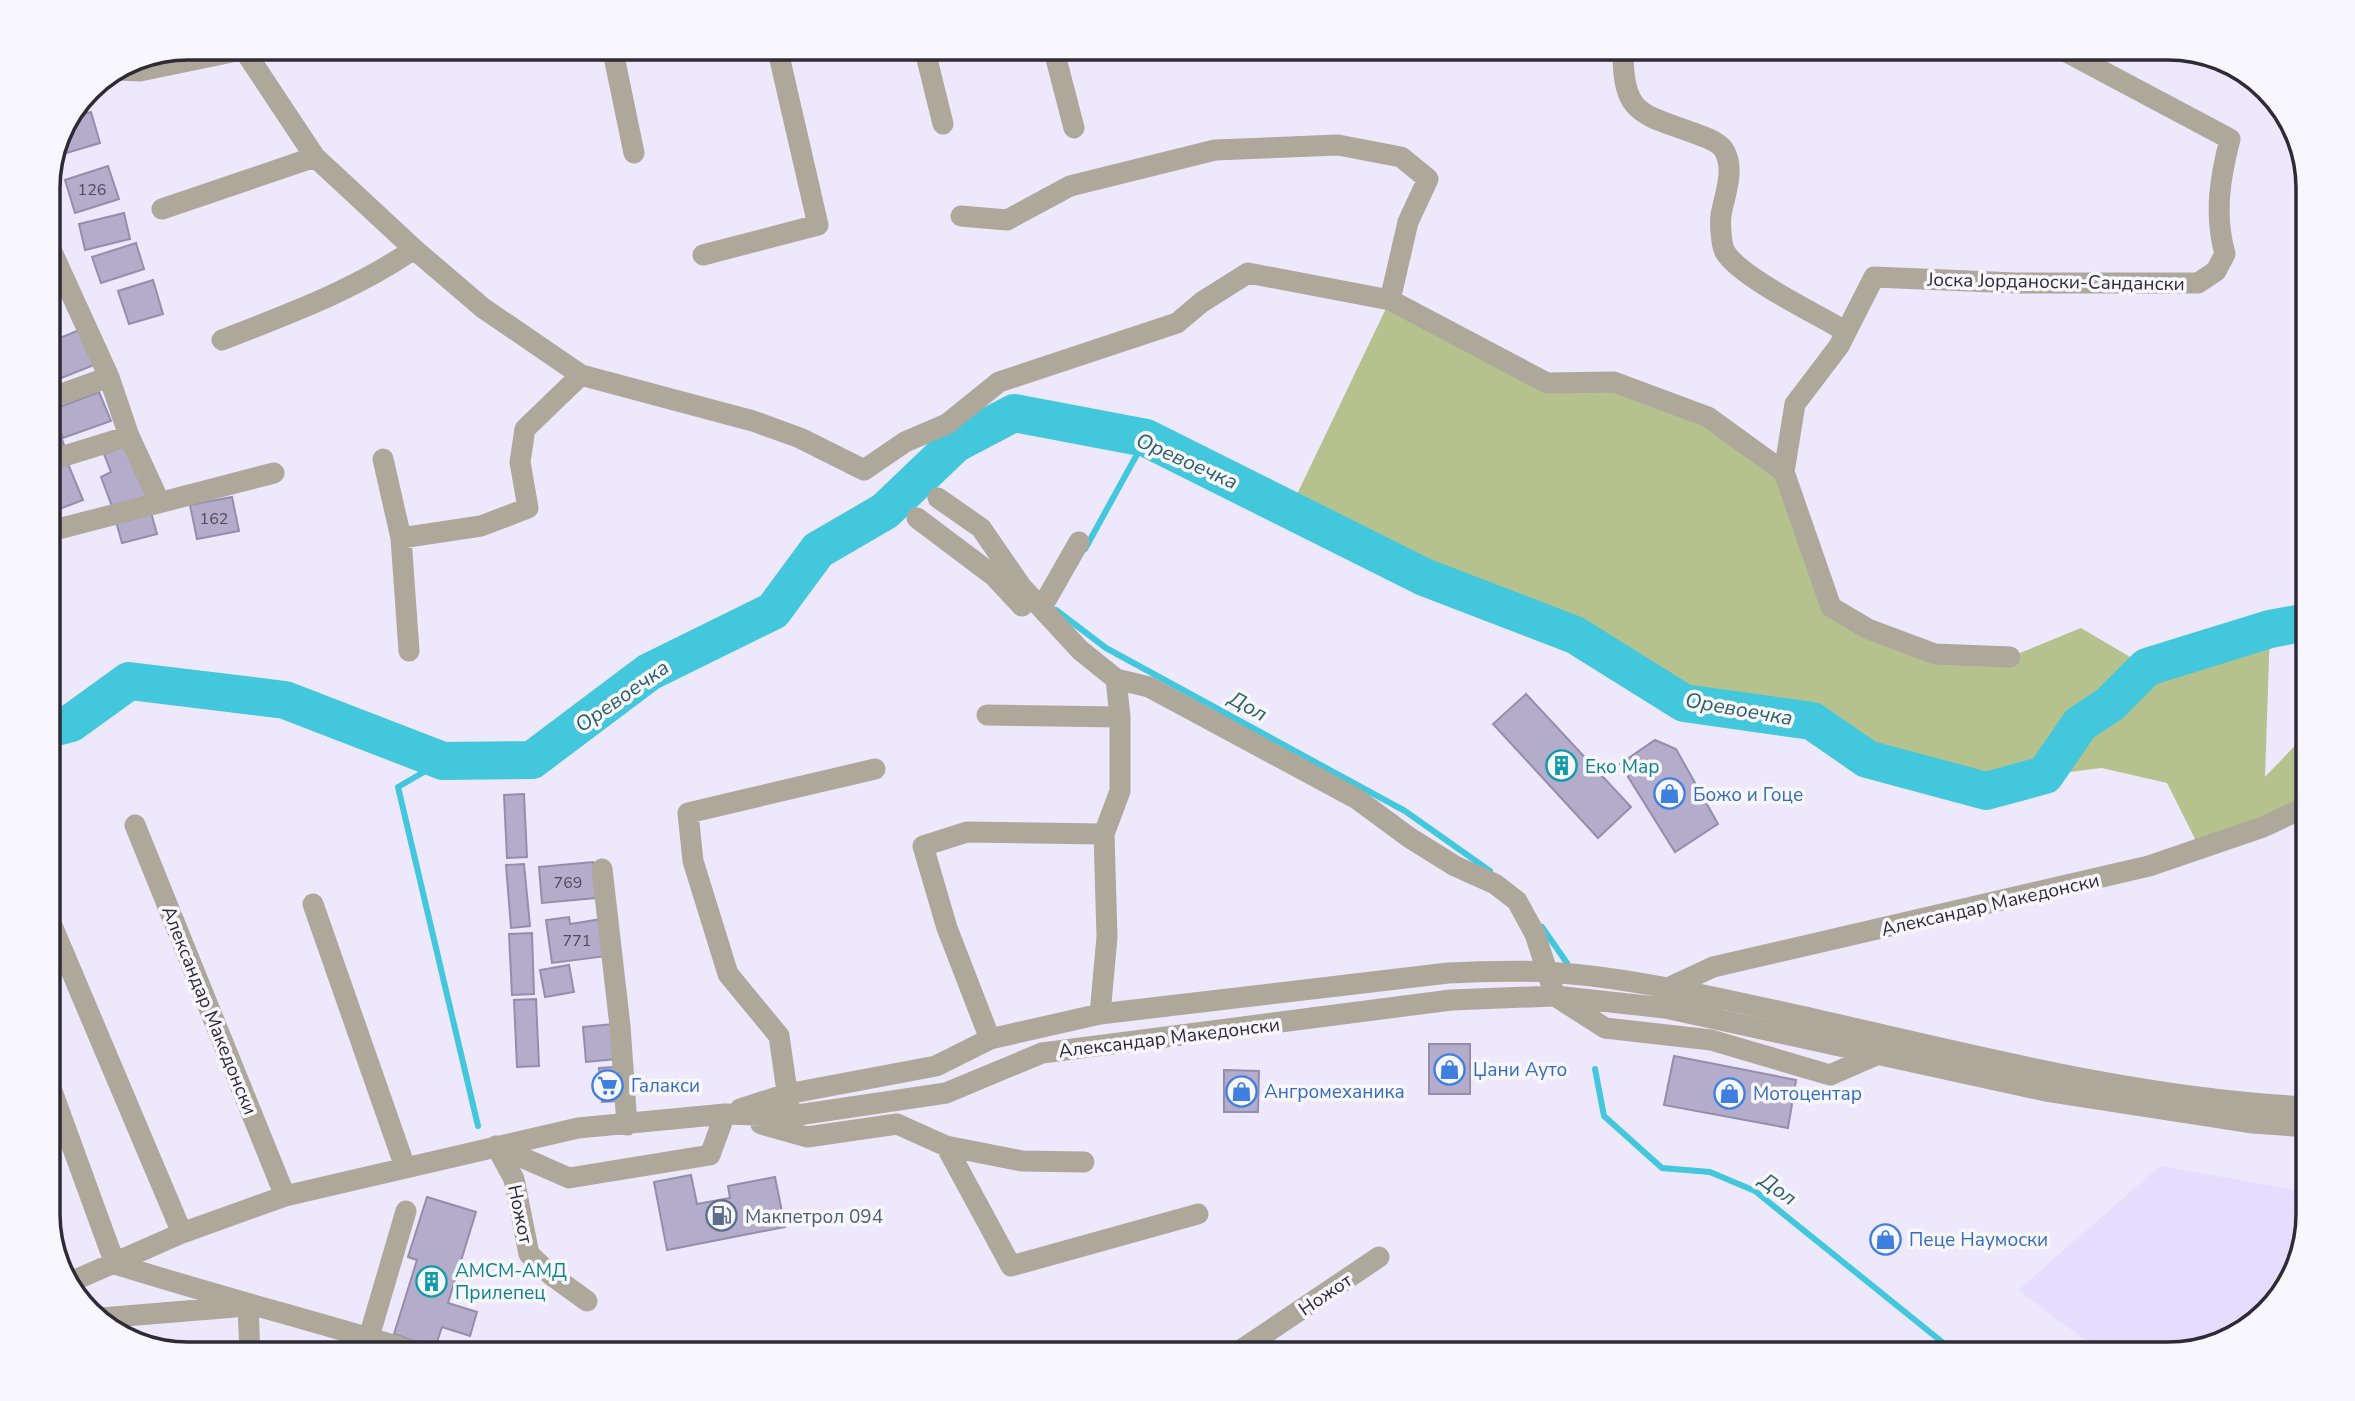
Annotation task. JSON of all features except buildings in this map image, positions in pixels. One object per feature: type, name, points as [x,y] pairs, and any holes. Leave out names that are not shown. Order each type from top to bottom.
[{"type":"street","points":[[136,71],[193,60]]},
{"type":"street","points":[[257,60],[315,157],[414,249],[483,308],[581,375],[754,421],[800,438],[864,470],[905,442],[947,424],[999,382],[1177,323],[1202,302],[1248,273],[1390,300],[1547,383],[1614,382],[1708,417],[1784,472]]},
{"type":"street","points":[[615,60],[634,153]]},
{"type":"street","points":[[703,255],[818,225],[781,60]]},
{"type":"street","points":[[927,60],[943,124]]},
{"type":"street","points":[[1056,60],[1074,128]]},
{"type":"street","points":[[1623,60],[1622,76],[1628,99],[1643,114],[1712,139],[1725,152],[1729,170],[1720,220],[1724,251],[1741,270],[1845,331]]},
{"type":"street","name":"Јоска Јорданоски-Сандански","points":[[2010,657],[1935,654],[1868,629],[1831,607],[1784,472],[1794,404],[1839,346],[1874,277],[2016,283],[2198,283],[2216,271],[2225,254],[2218,229],[2218,207],[2222,170],[2231,139],[2082,60]]},
{"type":"street","points":[[961,216],[1007,220],[1070,187],[1215,150],[1338,145],[1401,157],[1428,179],[1408,222],[1390,300]]},
{"type":"street","points":[[162,209],[315,157]]},
{"type":"street","points":[[222,340],[328,298],[386,268],[414,249]]},
{"type":"street","points":[[60,269],[109,377],[129,436],[159,501]]},
{"type":"street","points":[[401,538],[481,526],[528,508],[520,462],[525,429],[581,375]]},
{"type":"street","points":[[60,395],[109,377]]},
{"type":"street","points":[[60,457],[129,436]]},
{"type":"street","points":[[383,459],[401,538],[409,651]]},
{"type":"street","points":[[62,528],[274,473]]},
{"type":"street","points":[[938,498],[981,527],[1021,586],[1080,650]]},
{"type":"street","points":[[917,518],[960,547],[994,576],[1028,612],[1116,679],[1149,687],[1357,799],[1455,866],[1495,884],[1517,901],[1535,934],[1555,996],[1605,1028],[1711,1040],[1830,1075],[1876,1055]]},
{"type":"street","points":[[1042,607],[1079,542]]},
{"type":"street","name":"Александар Македонски","points":[[1100,1014],[1107,937],[1104,834],[1120,791],[1121,717],[1116,679]]},
{"type":"street","points":[[987,715],[1121,717]]},
{"type":"street","points":[[791,1116],[779,1036],[728,974],[693,861],[688,813],[875,769]]},
{"type":"street","name":"Александар Македонски","points":[[1667,998],[1713,967],[2149,866],[2263,827],[2296,812]]},
{"type":"street","name":"Александар Македонски","points":[[135,825],[285,1196]]},
{"type":"street","points":[[990,1039],[947,928],[923,846],[967,832],[1104,834]]},
{"type":"street","points":[[602,869],[620,1026],[627,1125]]},
{"type":"street","points":[[313,904],[405,1167]]},
{"type":"street","points":[[60,944],[182,1233]]},
{"type":"street","name":"Александар Македонски","points":[[725,1114],[787,1094],[936,1066],[990,1039],[1100,1014],[1448,973],[1548,972],[1667,998],[2174,1096],[2296,1106]]},
{"type":"street","name":"Александар Македонски","points":[[78,1279],[182,1233],[285,1196],[578,1128],[725,1114],[791,1116],[946,1093],[1042,1053],[1451,1000],[1555,996],[1667,998],[1876,1055],[2109,1101],[2253,1123],[2296,1126]]},
{"type":"street","points":[[60,1113],[115,1264],[248,1306],[385,1342]]},
{"type":"street","points":[[496,1146],[569,1178],[710,1155],[725,1114]]},
{"type":"street","name":"Александар Македонски","points":[[725,1114],[807,1136],[897,1124],[946,1146],[1022,1161],[1084,1163]]},
{"type":"street","name":"Ножот","points":[[496,1146],[514,1179],[529,1254],[551,1275],[587,1301]]},
{"type":"street","points":[[946,1146],[1011,1266],[1198,1214]]},
{"type":"street","points":[[369,1337],[406,1211]]},
{"type":"street","name":"Ножот","points":[[1253,1342],[1379,1257]]},
{"type":"street","points":[[113,1317],[248,1306]]},
{"type":"street","points":[[248,1306],[250,1342]]},
{"type":"shaded area","points":[[2160,1166],[2296,1190],[2291,1246],[2278,1277],[2258,1304],[2216,1332],[2167,1342],[2088,1342],[2018,1290]]},
{"type":"green space","points":[[1390,300],[1547,383],[1614,382],[1708,417],[1784,472],[1831,606],[1935,654],[2010,657],[2081,628],[2147,667],[2270,629],[2265,777],[2296,745],[2296,811],[2200,849],[2167,783],[2102,768],[2045,775],[1986,791],[1867,759],[1812,721],[1684,703],[1575,635],[1424,577],[1290,509]]},
{"type":"waterway","name":"Оревоечка","points":[[60,726],[71,723],[129,681],[285,700],[443,761],[532,760],[649,672],[773,611],[818,550],[885,511],[955,444],[1014,413],[1146,438],[1424,577],[1575,635],[1684,703],[1812,721],[1867,759],[1986,791],[2045,775],[2080,724],[2110,704],[2147,667],[2270,629],[2295,624]]},
{"type":"waterway","name":"Дол","points":[[1085,549],[1146,438]]},
{"type":"waterway","name":"Дол","points":[[1056,610],[1106,648],[1405,811],[1490,871]]},
{"type":"waterway","points":[[443,761],[398,787],[478,1126]]},
{"type":"waterway","name":"Дол","points":[[1542,927],[1567,963]]},
{"type":"waterway","name":"Дол","points":[[1595,1069],[1604,1116],[1662,1168],[1710,1172],[1755,1191],[1942,1342]]},
{"type":"place","name":"Еко Мар","points":[[1562,766]]},
{"type":"place","name":"Божо и Гоце","points":[[1670,794]]},
{"type":"place","name":"Џани Ауто","points":[[1450,1069]]},
{"type":"place","name":"Галакси","points":[[608,1085]]},
{"type":"place","name":"Ангромеханика","points":[[1241,1091]]},
{"type":"place","name":"Мотоцентар","points":[[1730,1093]]},
{"type":"place","name":"Макпетрол 094","points":[[722,1216]]},
{"type":"place","name":"Пеце Наумоски","points":[[1886,1239]]},
{"type":"place","name":"АМСМ-АМД Прилепец","points":[[432,1281]]}]
